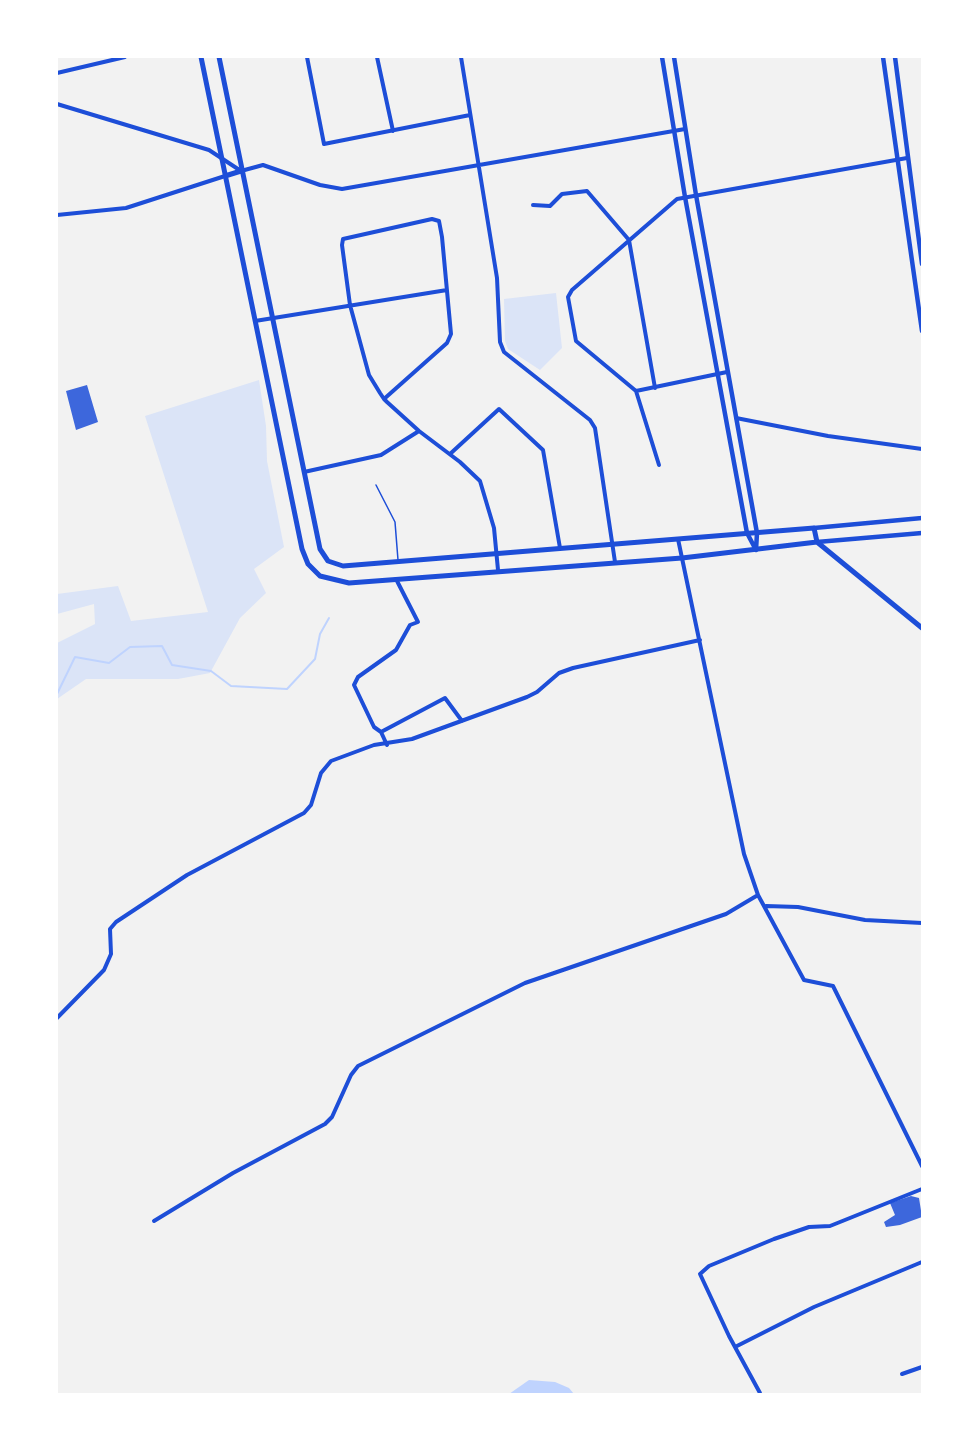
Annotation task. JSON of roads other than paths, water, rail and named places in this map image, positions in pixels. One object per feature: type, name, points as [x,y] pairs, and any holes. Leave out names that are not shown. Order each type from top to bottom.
[{"type":"main road","points":[[201,57],[302,549],[308,564],[320,576],[349,584],[498,570],[682,558],[817,542]]},
{"type":"main road","points":[[219,57],[303,472],[320,549],[328,561],[343,566],[814,528],[817,542],[922,628]]},
{"type":"main road","points":[[225,176],[241,171]]},
{"type":"street","points":[[57,73],[124,57]]},
{"type":"street","points":[[307,57],[324,144],[470,115]]},
{"type":"street","points":[[377,57],[393,131]]},
{"type":"street","points":[[461,57],[498,278],[500,342],[504,352],[590,420],[595,428],[615,562]]},
{"type":"street","points":[[662,57],[685,197],[747,533],[756,550]]},
{"type":"street","points":[[674,57],[696,195],[757,533],[756,550]]},
{"type":"street","points":[[883,57],[922,331]]},
{"type":"street","points":[[895,57],[922,264]]},
{"type":"street","points":[[57,104],[209,150],[241,171],[262,165],[320,185],[342,189],[685,129]]},
{"type":"street","points":[[658,465],[636,392],[576,341],[568,297],[572,290],[677,199],[907,158]]},
{"type":"street","points":[[57,215],[126,208],[225,176]]},
{"type":"street","points":[[533,205],[550,206],[562,194],[587,191],[629,240],[655,388]]},
{"type":"street","points":[[384,399],[447,344],[451,334],[439,221],[432,219],[343,239],[350,304],[369,375],[384,399],[480,481],[491,516],[498,570]]},
{"type":"street","points":[[255,321],[350,304],[362,306],[447,290]]},
{"type":"street","points":[[636,392],[727,372]]},
{"type":"street","points":[[450,454],[499,409],[543,450],[560,548]]},
{"type":"street","points":[[735,418],[828,436],[922,449]]},
{"type":"street","points":[[303,472],[381,455],[419,431]]},
{"type":"street","points":[[814,528],[922,519]]},
{"type":"street","points":[[817,542],[922,533]]},
{"type":"street","points":[[678,538],[744,854],[758,895],[766,906],[804,980],[833,986],[922,1166]]},
{"type":"street","points":[[387,745],[381,732],[374,727],[354,685],[358,677],[396,650],[410,625],[418,622],[396,579]]},
{"type":"street","points":[[57,1018],[104,970],[111,954],[110,930],[116,922],[187,875],[304,813],[311,805],[321,773],[331,761],[374,745],[387,745],[462,721],[537,693],[559,673],[573,668],[700,639]]},
{"type":"street","points":[[381,732],[445,699],[462,721]]},
{"type":"street","points":[[154,1221],[233,1173],[325,1124],[332,1118],[351,1075],[358,1066],[525,983],[718,917],[758,895]]},
{"type":"street","points":[[766,906],[791,906],[865,920],[922,923]]},
{"type":"street","points":[[760,1393],[700,1274],[710,1266],[774,1239],[809,1227],[830,1226],[922,1189]]},
{"type":"street","points":[[735,1347],[814,1307],[922,1262]]},
{"type":"street","points":[[902,1374],[922,1367]]},
{"type":"lane","points":[[376,485],[395,522],[398,561]]},
{"type":"water","points":[[529,1380],[555,1382],[569,1388],[574,1394],[509,1394]]},
{"type":"waterway","points":[[57,694],[75,657],[109,663],[130,647],[162,646],[172,665],[211,671],[231,686],[287,689],[315,659],[320,634],[329,618]]}]
